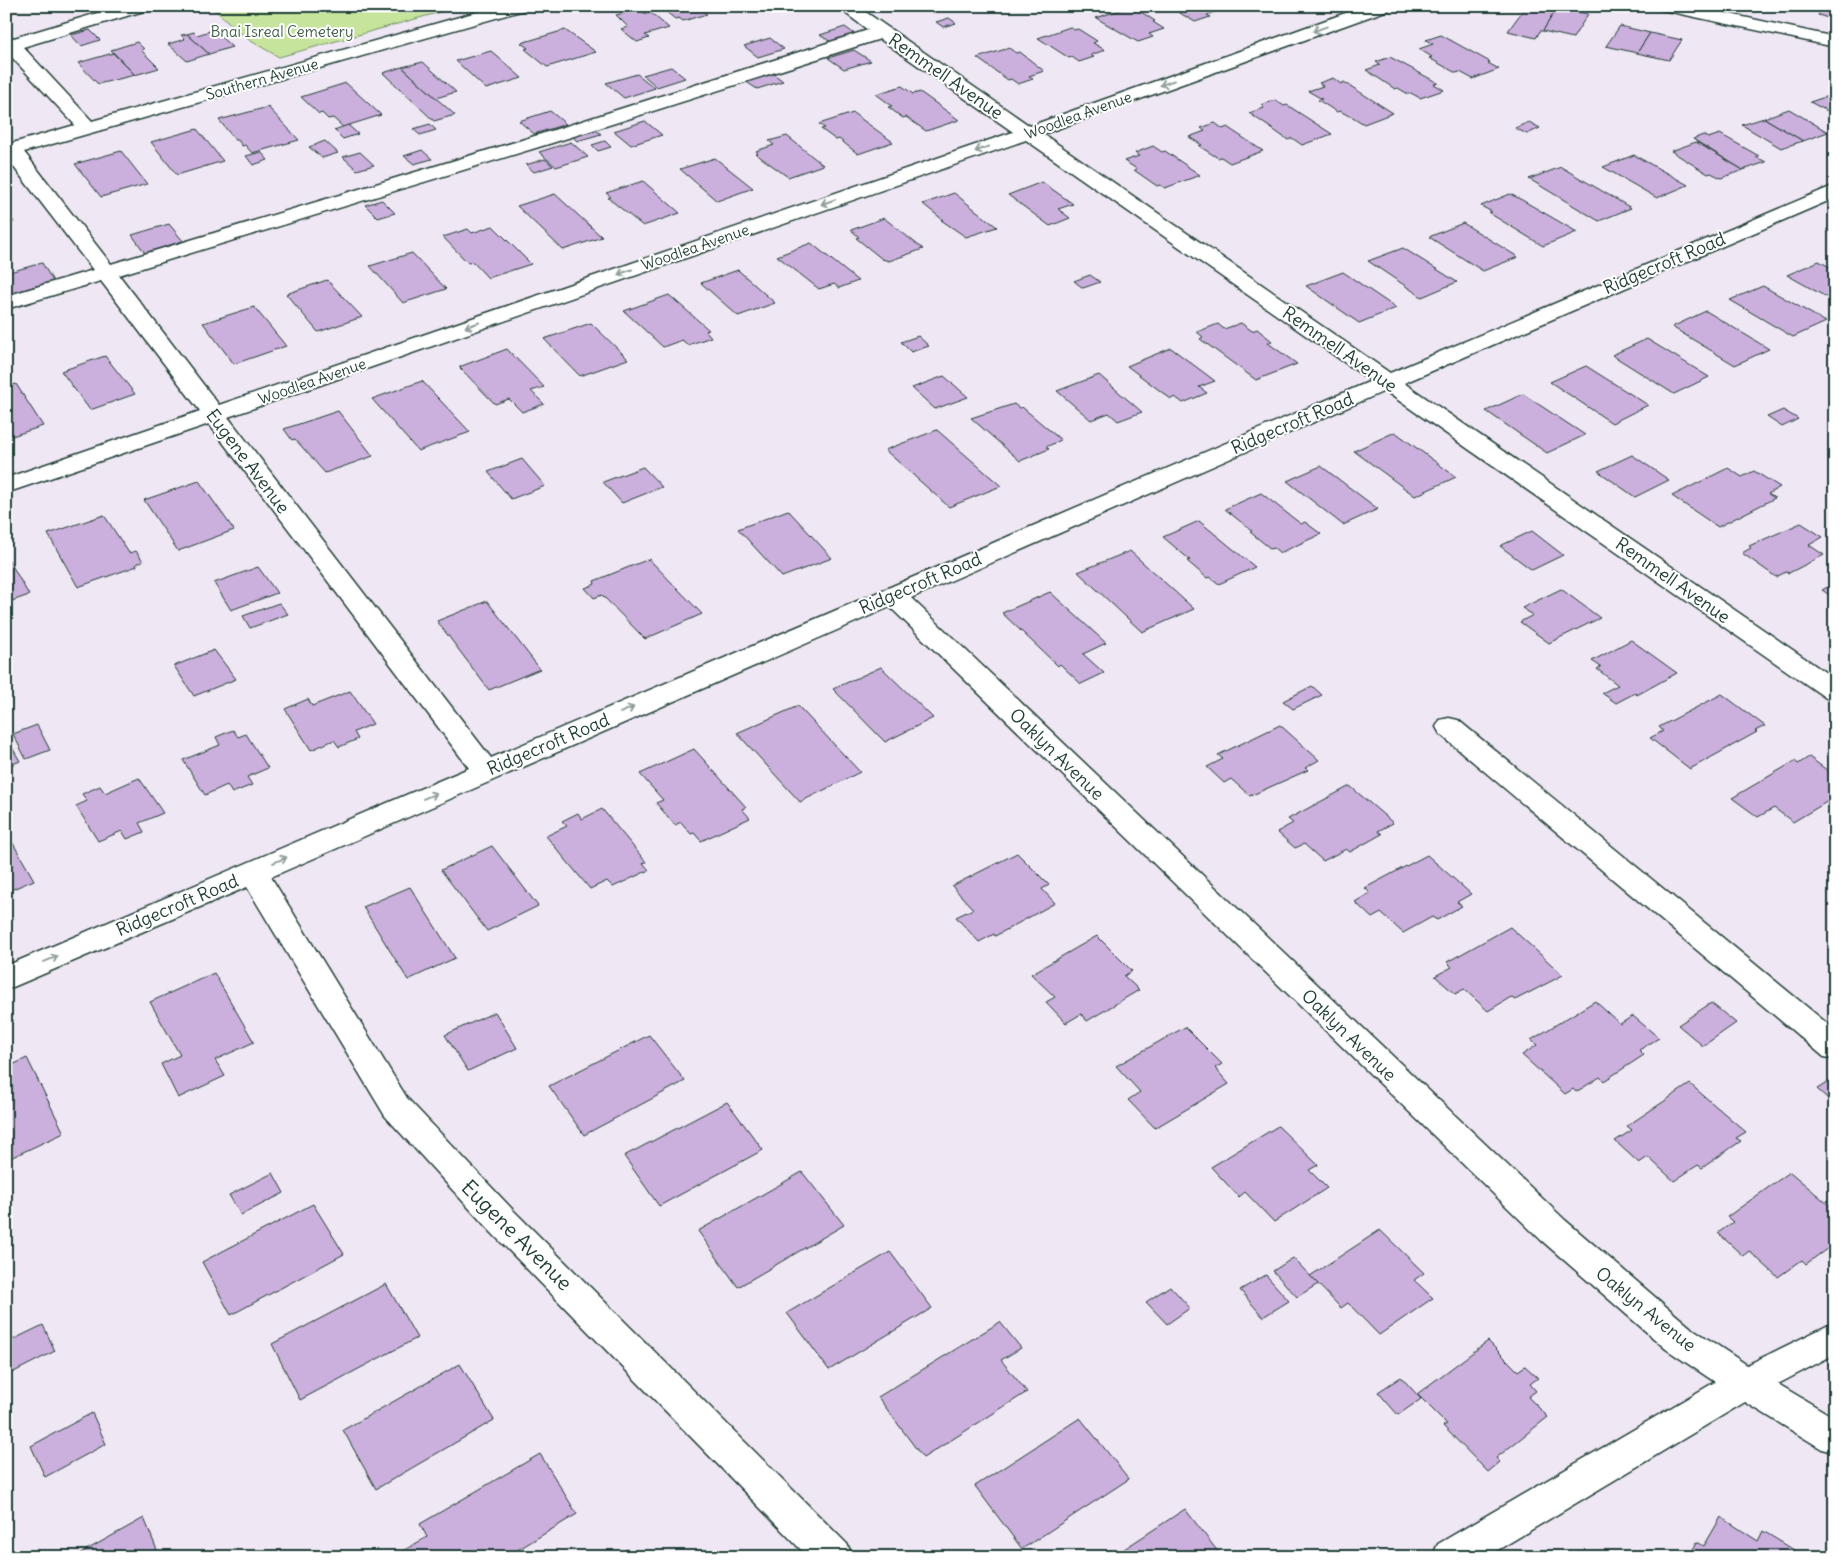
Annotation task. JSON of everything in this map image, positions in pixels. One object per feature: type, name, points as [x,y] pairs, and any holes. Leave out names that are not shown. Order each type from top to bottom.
[{"type":"street","points":[[88,128],[11,51],[140,6]]},
{"type":"street","name":"Southern Avenue","points":[[9,150],[518,6]]},
{"type":"street","name":"Remmell Avenue","points":[[845,6],[1835,692]]},
{"type":"street","name":"Woodlea Avenue","points":[[6,486],[1028,133],[1382,6]]},
{"type":"street","points":[[1667,6],[1730,13],[1835,42]]},
{"type":"street","points":[[6,303],[536,142],[882,32]]},
{"type":"street","name":"Eugene Avenue","points":[[9,150],[106,273],[486,772]]},
{"type":"street","name":"Ridgecroft Road","points":[[6,979],[1387,382],[1835,191]]},
{"type":"street","name":"Oaklyn Avenue","points":[[893,595],[1553,1230],[1678,1338],[1745,1383],[1835,1437]]},
{"type":"street","points":[[1449,727],[1835,1048]]},
{"type":"street","name":"Eugene Avenue","points":[[253,872],[396,1106],[502,1221],[562,1279],[834,1557]]},
{"type":"street","points":[[1451,1557],[1745,1383],[1835,1337]]},
{"type":"green space","name":"Bnai Isreal Cemetery","points":[[210,6],[462,6],[279,57],[249,40]]},
{"type":"building","points":[[659,6],[718,6],[703,11],[707,14],[683,21],[679,18],[675,19]]},
{"type":"building","points":[[914,6],[941,6],[924,12]]},
{"type":"building","points":[[1132,6],[1164,29],[1149,34],[1153,37],[1138,42],[1096,18]]},
{"type":"building","points":[[1168,6],[1214,6],[1220,10],[1207,15],[1210,17],[1195,22]]},
{"type":"building","points":[[1526,6],[1555,11],[1543,31],[1540,31],[1536,38],[1508,31]]},
{"type":"building","points":[[1822,6],[1835,6],[1835,20],[1818,15]]},
{"type":"building","points":[[1560,8],[1588,14],[1573,38],[1543,31],[1555,11],[1557,12]]},
{"type":"building","points":[[639,9],[646,14],[650,12],[669,28],[645,35],[649,38],[637,42],[621,29],[628,27],[616,15]]},
{"type":"building","points":[[949,18],[956,23],[943,27],[936,22]]},
{"type":"building","points":[[1620,26],[1650,33],[1637,53],[1606,46]]},
{"type":"building","points":[[845,27],[856,35],[831,42],[820,35]]},
{"type":"building","points":[[1070,27],[1074,30],[1078,29],[1097,41],[1093,43],[1105,50],[1091,55],[1094,57],[1079,62],[1072,57],[1069,58],[1038,38]]},
{"type":"building","points":[[90,30],[100,40],[81,46],[71,35]]},
{"type":"building","points":[[213,30],[232,47],[209,54],[187,34],[194,32],[197,35]]},
{"type":"building","points":[[565,30],[596,52],[547,67],[525,49],[528,48],[521,43]]},
{"type":"building","points":[[1650,33],[1682,40],[1669,60],[1637,53]]},
{"type":"building","points":[[187,34],[209,54],[187,61],[168,44],[185,39],[181,35]]},
{"type":"building","points":[[1441,35],[1499,69],[1473,79],[1460,72],[1456,73],[1429,58],[1432,57],[1419,49],[1433,44],[1426,40]]},
{"type":"building","points":[[770,38],[784,49],[758,57],[744,46]]},
{"type":"building","points":[[137,42],[144,49],[141,50],[159,68],[135,75],[111,50]]},
{"type":"building","points":[[1009,48],[1016,53],[1020,52],[1044,71],[1029,76],[1033,79],[1018,84],[1011,79],[1008,80],[977,58]]},
{"type":"building","points":[[854,50],[871,61],[844,69],[828,58]]},
{"type":"building","points":[[491,51],[522,78],[486,89],[456,61]]},
{"type":"building","points":[[113,53],[135,75],[98,84],[78,63]]},
{"type":"building","points":[[1390,57],[1438,83],[1434,84],[1444,90],[1420,98],[1398,88],[1395,89],[1366,70],[1380,65],[1376,62]]},
{"type":"building","points":[[423,62],[456,92],[436,98],[402,67]]},
{"type":"building","points":[[402,67],[455,115],[434,121],[383,73]]},
{"type":"building","points":[[671,67],[685,78],[657,87],[643,75]]},
{"type":"building","points":[[771,72],[783,81],[757,89],[745,81]]},
{"type":"building","points":[[637,74],[655,88],[624,98],[606,83]]},
{"type":"building","points":[[1333,78],[1341,84],[1344,82],[1393,113],[1364,124],[1340,111],[1337,112],[1318,100],[1322,99],[1308,91],[1323,86],[1319,83]]},
{"type":"building","points":[[346,83],[381,115],[343,127],[333,118],[328,119],[322,113],[319,114],[301,97]]},
{"type":"building","points":[[902,86],[913,94],[920,92],[959,120],[926,131],[888,107],[892,106],[876,94]]},
{"type":"building","points":[[1834,94],[1835,115],[1810,102]]},
{"type":"building","points":[[1275,100],[1284,106],[1287,105],[1332,134],[1302,145],[1292,138],[1288,140],[1249,113],[1264,108],[1261,105]]},
{"type":"building","points":[[268,107],[299,140],[252,153],[245,145],[242,146],[238,140],[235,140],[219,120]]},
{"type":"building","points":[[1789,109],[1828,132],[1803,141],[1764,118]]},
{"type":"building","points":[[550,111],[566,124],[534,134],[519,121]]},
{"type":"building","points":[[853,113],[893,142],[858,154],[839,139],[836,140],[821,129],[825,128],[819,124]]},
{"type":"building","points":[[1764,118],[1803,141],[1781,148],[1742,125]]},
{"type":"building","points":[[645,121],[662,135],[631,145],[614,131]]},
{"type":"building","points":[[1529,122],[1540,128],[1527,134],[1515,128]]},
{"type":"building","points":[[1215,123],[1223,129],[1227,127],[1263,151],[1230,163],[1199,146],[1202,145],[1189,137],[1205,131],[1201,128]]},
{"type":"building","points":[[430,124],[436,130],[420,135],[413,129]]},
{"type":"building","points":[[348,125],[358,134],[343,139],[334,130]]},
{"type":"building","points":[[593,128],[601,134],[577,141],[570,134]]},
{"type":"building","points":[[197,129],[223,161],[177,175],[151,142]]},
{"type":"building","points":[[1720,134],[1766,162],[1743,170],[1693,139],[1703,135],[1708,138]]},
{"type":"building","points":[[787,136],[823,165],[788,177],[756,154],[758,153],[756,151],[774,145],[769,141]]},
{"type":"building","points":[[325,141],[338,153],[322,158],[309,147]]},
{"type":"building","points":[[605,141],[611,147],[598,151],[592,145]]},
{"type":"building","points":[[571,142],[588,157],[556,167],[539,152]]},
{"type":"building","points":[[1696,142],[1743,170],[1721,178],[1711,173],[1708,174],[1671,151]]},
{"type":"building","points":[[1153,146],[1162,152],[1165,151],[1200,175],[1165,188],[1160,185],[1157,186],[1124,161],[1139,156],[1135,153]]},
{"type":"building","points":[[422,150],[432,159],[414,164],[404,156]]},
{"type":"building","points":[[121,151],[147,184],[101,197],[75,164]]},
{"type":"building","points":[[261,152],[268,160],[253,165],[246,156]]},
{"type":"building","points":[[360,152],[374,165],[357,170],[343,157]]},
{"type":"building","points":[[1634,155],[1688,185],[1657,198],[1603,167]]},
{"type":"building","points":[[715,158],[753,188],[717,201],[680,169]]},
{"type":"building","points":[[545,159],[553,166],[534,172],[526,165]]},
{"type":"building","points":[[1561,167],[1631,208],[1599,221],[1529,179]]},
{"type":"building","points":[[643,181],[680,213],[643,226],[608,198],[611,197],[606,193]]},
{"type":"building","points":[[1042,182],[1073,204],[1058,209],[1070,218],[1050,226],[1008,195]]},
{"type":"building","points":[[954,193],[997,227],[966,237],[941,220],[943,220],[923,204]]},
{"type":"building","points":[[555,194],[602,237],[563,250],[517,206]]},
{"type":"building","points":[[1510,194],[1577,232],[1543,246],[1489,213],[1492,212],[1481,206]]},
{"type":"building","points":[[382,200],[395,213],[378,218],[365,205]]},
{"type":"building","points":[[6,211],[14,222],[6,225]]},
{"type":"building","points":[[884,218],[923,249],[889,261],[882,259],[856,238],[859,237],[851,230]]},
{"type":"building","points":[[1463,223],[1518,257],[1483,271],[1429,237]]},
{"type":"building","points":[[169,224],[183,241],[145,253],[132,235]]},
{"type":"building","points":[[493,226],[531,264],[488,278],[473,262],[468,263],[443,237],[468,229],[472,233]]},
{"type":"building","points":[[811,243],[858,281],[839,288],[834,284],[819,289],[777,256]]},
{"type":"building","points":[[1403,248],[1457,282],[1422,297],[1368,261]]},
{"type":"building","points":[[412,253],[446,289],[403,303],[370,266]]},
{"type":"building","points":[[1819,261],[1835,270],[1835,302],[1787,275]]},
{"type":"building","points":[[42,263],[53,281],[13,293],[6,283],[6,273]]},
{"type":"building","points":[[738,270],[775,303],[738,316],[701,283]]},
{"type":"building","points":[[1343,272],[1396,308],[1359,323],[1306,286]]},
{"type":"building","points":[[1090,275],[1100,282],[1083,288],[1074,281]]},
{"type":"building","points":[[327,280],[362,317],[318,332],[286,294]]},
{"type":"building","points":[[1763,286],[1826,322],[1793,337],[1730,300]]},
{"type":"building","points":[[669,295],[709,330],[706,331],[711,337],[688,345],[682,340],[663,347],[624,311]]},
{"type":"building","points":[[254,307],[286,346],[234,364],[203,323]]},
{"type":"building","points":[[1706,311],[1769,349],[1735,365],[1672,327]]},
{"type":"building","points":[[591,323],[628,359],[580,376],[544,339]]},
{"type":"building","points":[[1241,323],[1252,331],[1257,329],[1272,341],[1268,343],[1297,364],[1256,380],[1200,339],[1203,337],[1197,332],[1218,324],[1224,329]]},
{"type":"building","points":[[918,336],[929,346],[911,352],[901,342]]},
{"type":"building","points":[[1647,339],[1709,377],[1674,394],[1612,355]]},
{"type":"building","points":[[1171,348],[1215,381],[1199,387],[1207,393],[1183,403],[1175,397],[1171,399],[1127,366]]},
{"type":"building","points":[[507,349],[544,387],[531,391],[544,404],[522,412],[509,399],[495,404],[459,367]]},
{"type":"building","points":[[105,356],[135,394],[90,410],[61,371]]},
{"type":"building","points":[[1586,366],[1648,405],[1612,423],[1550,382]]},
{"type":"building","points":[[1099,375],[1142,412],[1118,421],[1109,413],[1091,420],[1057,391]]},
{"type":"building","points":[[944,376],[968,397],[935,409],[912,388]]},
{"type":"building","points":[[422,381],[470,432],[418,451],[372,399]]},
{"type":"building","points":[[16,384],[43,426],[6,438],[6,387]]},
{"type":"building","points":[[1523,394],[1585,435],[1547,453],[1486,411]]},
{"type":"building","points":[[1014,404],[1019,408],[1022,407],[1061,440],[1046,447],[1049,449],[1020,461],[971,418]]},
{"type":"building","points":[[1783,410],[1798,419],[1782,427],[1767,417]]},
{"type":"building","points":[[338,411],[373,456],[325,473],[295,439],[292,440],[284,429]]},
{"type":"building","points":[[937,430],[1001,486],[949,507],[885,450]]},
{"type":"building","points":[[1395,432],[1456,477],[1415,496],[1354,451]]},
{"type":"building","points":[[1632,455],[1669,480],[1635,497],[1598,471]]},
{"type":"building","points":[[522,459],[545,486],[511,499],[488,472]]},
{"type":"building","points":[[1321,466],[1378,509],[1343,525],[1287,481]]},
{"type":"building","points":[[643,467],[662,487],[622,503],[603,482]]},
{"type":"building","points":[[1728,468],[1742,477],[1754,471],[1780,487],[1768,494],[1775,498],[1718,527],[1672,496]]},
{"type":"building","points":[[199,481],[234,530],[178,551],[144,500]]},
{"type":"building","points":[[1261,493],[1301,524],[1305,522],[1321,534],[1280,553],[1274,548],[1271,549],[1225,509]]},
{"type":"building","points":[[788,510],[832,558],[782,577],[738,529]]},
{"type":"building","points":[[104,515],[129,553],[136,551],[143,561],[136,564],[137,566],[78,587],[48,534]]},
{"type":"building","points":[[1199,521],[1255,567],[1219,584],[1210,577],[1207,578],[1187,561],[1190,560],[1163,537]]},
{"type":"building","points":[[1801,523],[1823,537],[1809,545],[1824,555],[1789,573],[1786,572],[1776,577],[1742,553],[1751,548],[1749,546]]},
{"type":"building","points":[[1532,531],[1563,555],[1532,570],[1500,546]]},
{"type":"building","points":[[1130,551],[1194,609],[1142,632],[1078,572]]},
{"type":"building","points":[[6,555],[29,595],[6,603]]},
{"type":"building","points":[[649,559],[702,614],[645,639],[602,595],[594,598],[585,588],[595,584],[594,581]]},
{"type":"building","points":[[258,567],[277,593],[231,610],[214,583]]},
{"type":"building","points":[[1835,583],[1835,605],[1829,601],[1834,598],[1822,590]]},
{"type":"building","points":[[1561,589],[1600,618],[1549,643],[1520,622],[1533,615],[1522,608]]},
{"type":"building","points":[[1050,592],[1106,643],[1083,654],[1104,673],[1081,684],[1060,664],[1058,666],[1002,613]]},
{"type":"building","points":[[487,601],[540,669],[489,690],[437,621]]},
{"type":"building","points":[[279,603],[288,614],[250,628],[243,616]]},
{"type":"building","points":[[1631,640],[1677,673],[1637,695],[1635,693],[1616,703],[1602,693],[1618,685],[1597,669],[1601,667],[1592,661]]},
{"type":"building","points":[[214,650],[236,679],[194,696],[174,666]]},
{"type":"building","points":[[881,667],[933,718],[885,742],[833,689]]},
{"type":"building","points":[[1312,686],[1322,695],[1293,709],[1283,701]]},
{"type":"building","points":[[350,691],[373,724],[354,732],[358,739],[339,747],[334,740],[311,750],[285,709],[308,699],[312,706]]},
{"type":"building","points":[[1722,694],[1765,726],[1690,769],[1650,738],[1663,731],[1659,727]]},
{"type":"building","points":[[798,706],[860,772],[800,802],[737,733]]},
{"type":"building","points":[[37,725],[50,750],[26,759],[13,734]]},
{"type":"building","points":[[1280,725],[1319,760],[1305,768],[1308,770],[1250,796],[1231,779],[1224,783],[1207,767],[1223,759],[1218,755]]},
{"type":"building","points":[[233,730],[238,737],[246,734],[268,768],[247,777],[252,785],[232,793],[227,785],[205,795],[183,760],[220,745],[216,737]]},
{"type":"building","points":[[6,737],[20,761],[6,767]]},
{"type":"building","points":[[694,749],[746,807],[742,809],[750,818],[701,841],[694,833],[691,834],[681,822],[675,825],[656,803],[663,800],[640,774]]},
{"type":"building","points":[[1809,757],[1835,776],[1835,797],[1793,822],[1774,808],[1758,817],[1732,798],[1795,761],[1798,764]]},
{"type":"building","points":[[139,778],[163,813],[139,823],[144,832],[127,839],[122,831],[98,841],[76,806],[87,801],[82,794],[100,786],[105,793]]},
{"type":"building","points":[[1350,786],[1393,823],[1378,831],[1382,834],[1350,852],[1346,849],[1323,861],[1304,844],[1295,848],[1277,832],[1293,823],[1288,819]]},
{"type":"building","points":[[602,809],[646,862],[643,863],[649,870],[613,887],[607,881],[590,889],[546,836],[567,826],[562,821],[578,813],[582,819]]},
{"type":"building","points":[[6,831],[34,880],[6,892]]},
{"type":"building","points":[[492,846],[538,906],[487,931],[441,870]]},
{"type":"building","points":[[1017,853],[1049,885],[1042,889],[1055,903],[995,936],[994,934],[979,942],[956,917],[973,909],[952,886]]},
{"type":"building","points":[[1427,855],[1471,894],[1457,902],[1462,906],[1437,920],[1432,917],[1403,933],[1381,913],[1372,918],[1355,902],[1370,893],[1365,888]]},
{"type":"building","points":[[410,887],[455,958],[408,980],[363,907]]},
{"type":"building","points":[[1510,927],[1563,975],[1515,1000],[1511,997],[1488,1011],[1464,989],[1455,994],[1435,976],[1452,967],[1447,962]]},
{"type":"building","points":[[1097,936],[1132,971],[1124,976],[1139,990],[1087,1021],[1081,1014],[1066,1023],[1046,1002],[1055,997],[1031,974]]},
{"type":"building","points":[[214,973],[254,1042],[215,1060],[225,1076],[178,1098],[161,1064],[180,1055],[150,1002]]},
{"type":"building","points":[[1595,1001],[1620,1024],[1633,1016],[1659,1038],[1639,1050],[1644,1055],[1604,1081],[1600,1077],[1576,1092],[1573,1089],[1565,1094],[1522,1055],[1537,1045],[1531,1040]]},
{"type":"building","points":[[1711,1003],[1736,1023],[1703,1046],[1678,1025]]},
{"type":"building","points":[[495,1012],[517,1048],[468,1071],[445,1035]]},
{"type":"building","points":[[1185,1027],[1222,1064],[1215,1068],[1229,1084],[1155,1128],[1128,1100],[1140,1092],[1116,1066]]},
{"type":"building","points":[[649,1035],[685,1081],[584,1135],[549,1086]]},
{"type":"building","points":[[27,1058],[64,1133],[6,1160],[6,1068]]},
{"type":"building","points":[[1835,1078],[1835,1105],[1817,1089]]},
{"type":"building","points":[[1690,1084],[1746,1132],[1736,1138],[1741,1141],[1702,1168],[1698,1165],[1674,1181],[1648,1157],[1639,1163],[1615,1141],[1632,1130],[1627,1126]]},
{"type":"building","points":[[727,1102],[763,1150],[659,1206],[624,1156]]},
{"type":"building","points":[[1278,1126],[1318,1165],[1309,1170],[1327,1188],[1274,1222],[1245,1192],[1239,1197],[1211,1167]]},
{"type":"building","points":[[802,1172],[844,1225],[738,1287],[698,1231]]},
{"type":"building","points":[[1790,1172],[1835,1210],[1835,1243],[1806,1264],[1802,1260],[1778,1277],[1749,1251],[1743,1256],[1718,1233],[1733,1222],[1727,1217]]},
{"type":"building","points":[[273,1173],[284,1193],[241,1215],[229,1195]]},
{"type":"building","points":[[313,1204],[344,1254],[231,1315],[202,1262]]},
{"type":"building","points":[[1380,1230],[1424,1273],[1414,1280],[1433,1298],[1379,1335],[1348,1303],[1341,1308],[1310,1276]]},
{"type":"building","points":[[890,1252],[932,1308],[829,1370],[787,1313]]},
{"type":"building","points":[[1293,1258],[1318,1284],[1297,1297],[1273,1271]]},
{"type":"building","points":[[1266,1275],[1289,1301],[1263,1317],[1240,1290]]},
{"type":"building","points":[[386,1284],[417,1338],[300,1400],[272,1344]]},
{"type":"building","points":[[1170,1286],[1190,1308],[1167,1324],[1146,1302]]},
{"type":"building","points":[[1000,1322],[1021,1348],[1001,1360],[1027,1392],[923,1458],[878,1397]]},
{"type":"building","points":[[43,1325],[55,1351],[6,1376],[6,1343]]},
{"type":"building","points":[[1488,1341],[1518,1371],[1525,1366],[1538,1378],[1530,1384],[1536,1391],[1528,1397],[1548,1417],[1496,1458],[1500,1462],[1488,1472],[1443,1426],[1447,1424],[1417,1394]]},
{"type":"building","points":[[460,1364],[494,1420],[376,1489],[343,1430]]},
{"type":"building","points":[[1401,1377],[1421,1399],[1398,1415],[1378,1392]]},
{"type":"building","points":[[92,1413],[106,1444],[45,1477],[31,1446]]},
{"type":"building","points":[[1080,1418],[1129,1479],[1022,1549],[975,1486]]},
{"type":"building","points":[[540,1454],[577,1514],[506,1557],[401,1557],[399,1553],[427,1537],[420,1524]]},
{"type":"building","points":[[1185,1509],[1222,1557],[1112,1557]]},
{"type":"building","points":[[1721,1517],[1758,1541],[1763,1531],[1799,1553],[1797,1557],[1689,1557],[1697,1542],[1704,1546]]},
{"type":"building","points":[[144,1518],[157,1550],[145,1557],[83,1557],[81,1553]]},
{"type":"building","points":[[627,1549],[632,1557],[613,1557]]}]
